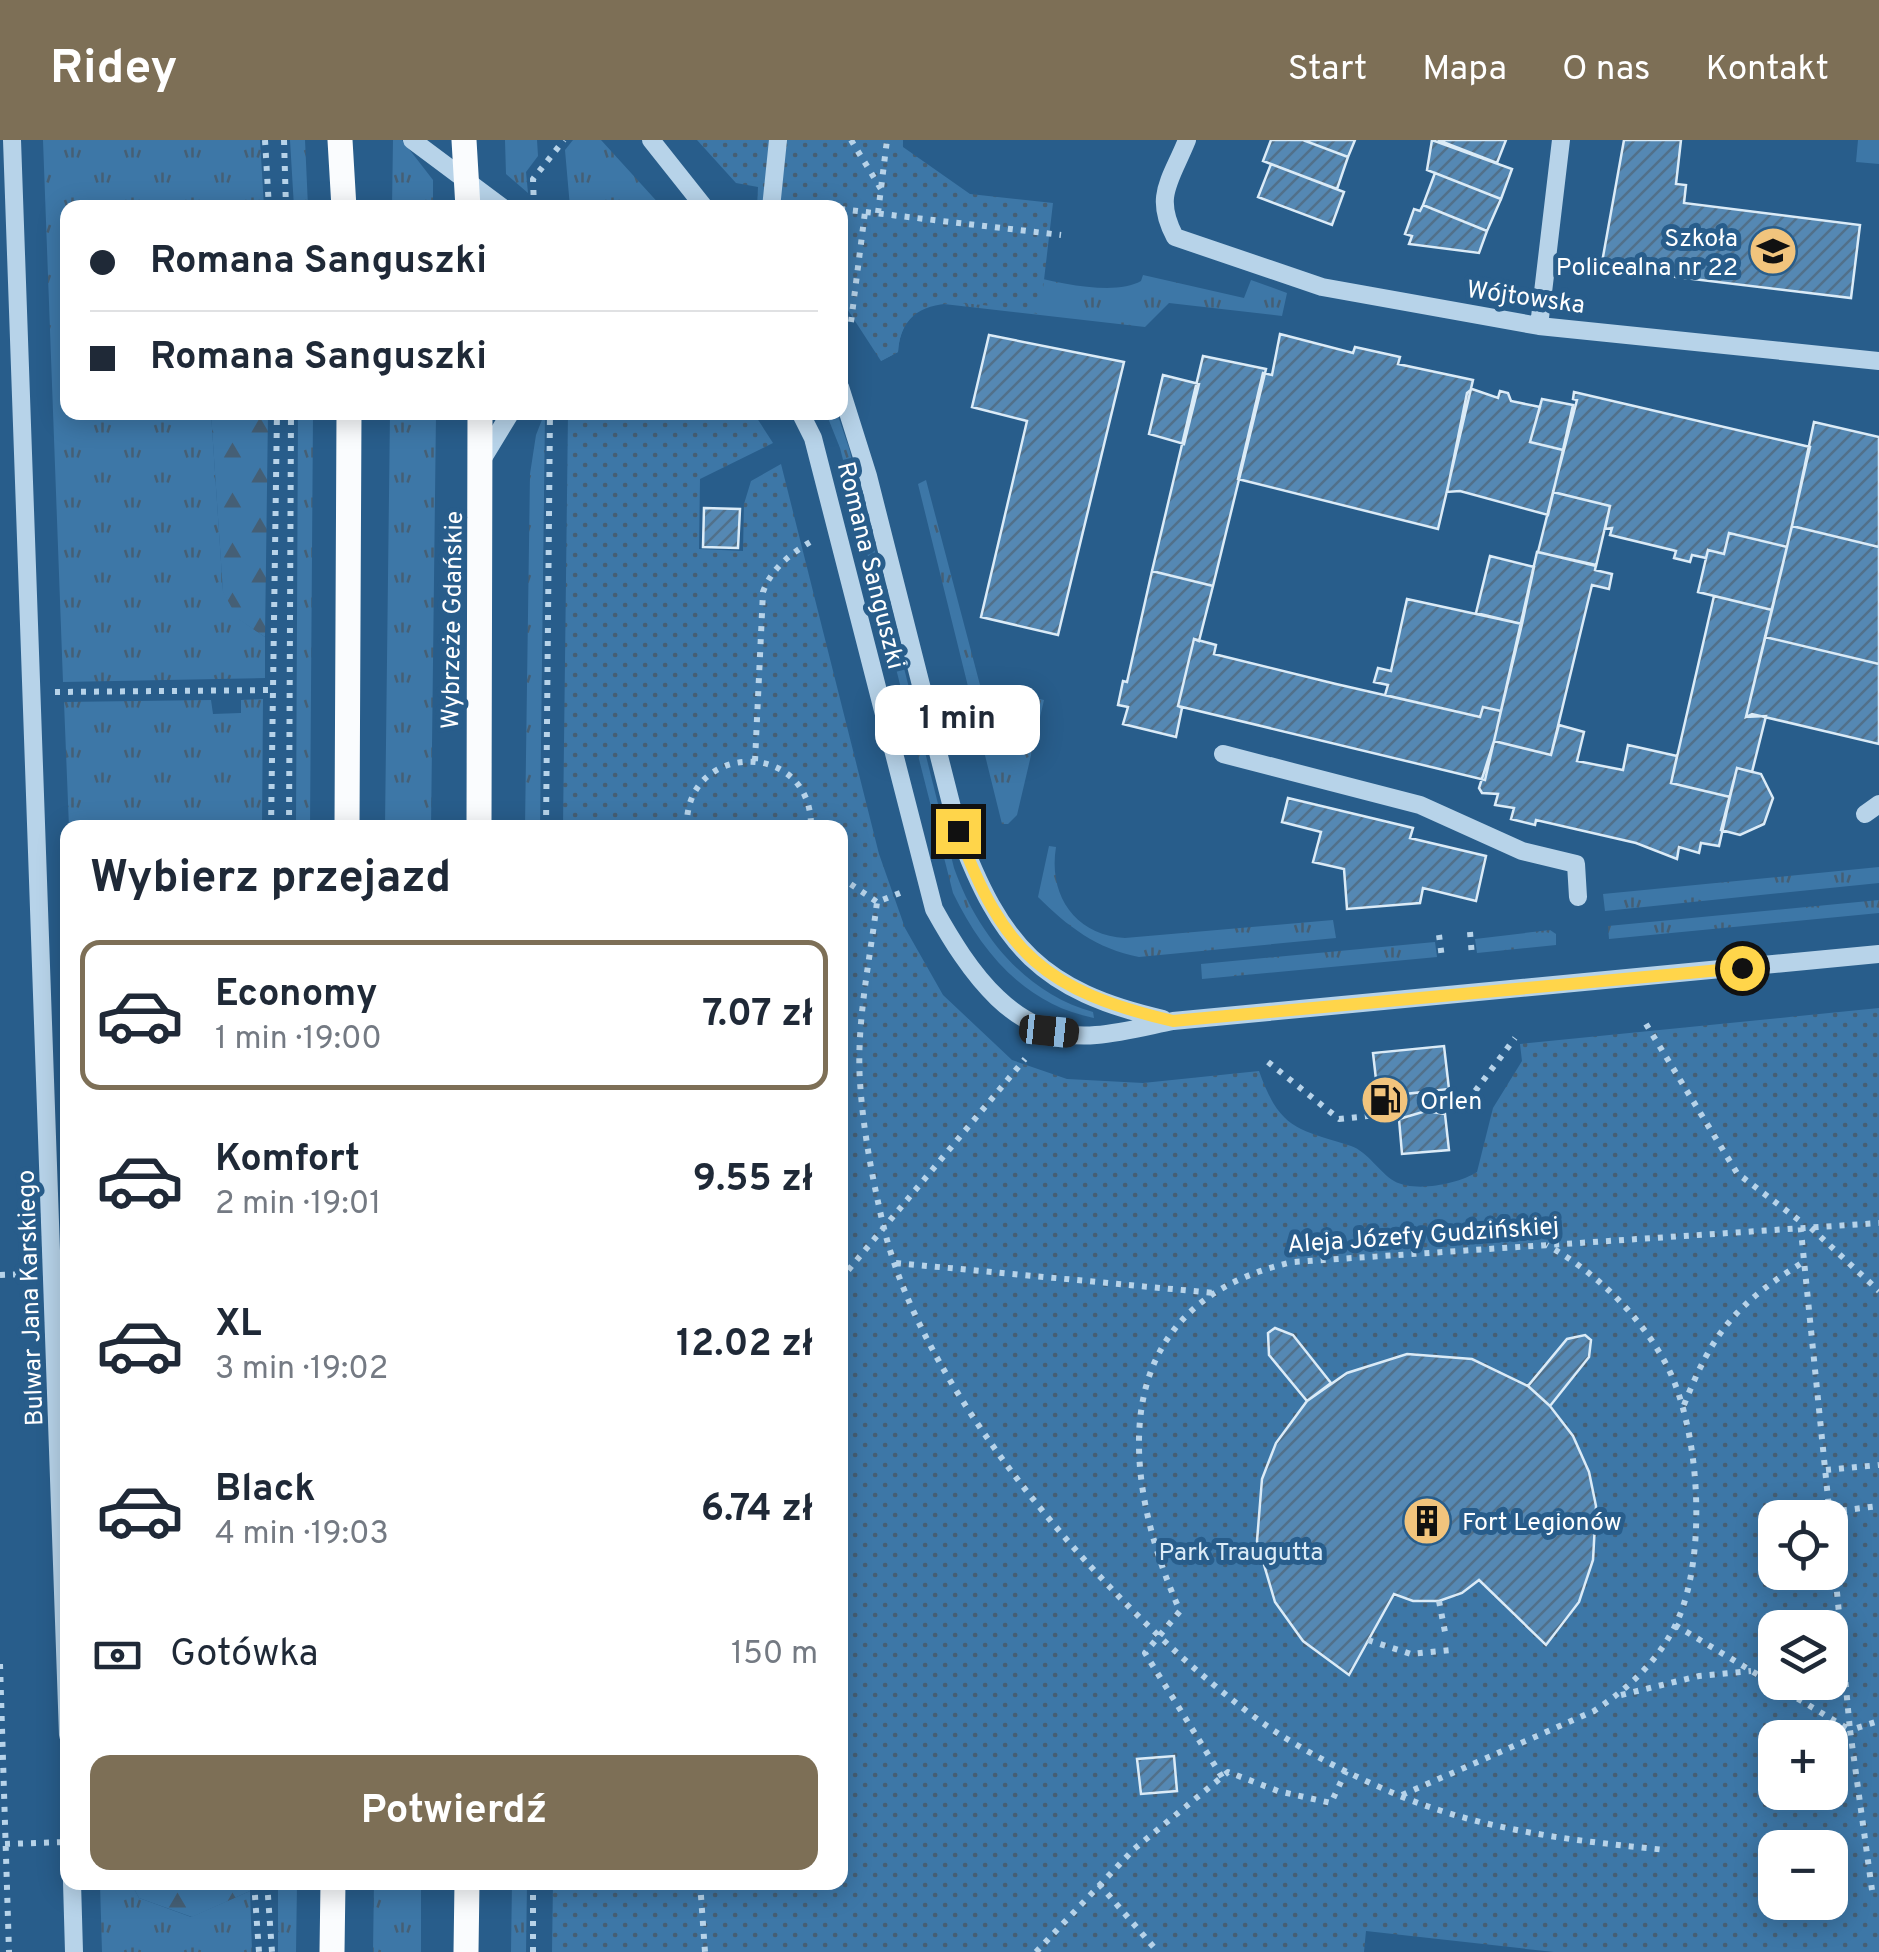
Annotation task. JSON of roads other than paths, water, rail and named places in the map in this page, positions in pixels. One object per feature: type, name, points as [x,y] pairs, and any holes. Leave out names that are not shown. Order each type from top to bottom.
[{"type":"main road","points":[[340,140],[344,200]]},
{"type":"main road","points":[[464,140],[467,196]]},
{"type":"main road","points":[[347,820],[349,420]]},
{"type":"main road","name":"Wybrzeże Gdańskie","points":[[479,820],[481,420]]},
{"type":"main road","points":[[332,1890],[332,1952]]},
{"type":"main road","points":[[466,1890],[466,1952]]},
{"type":"street","name":"Bulwar Jana Karskiego","points":[[12,140],[60,1508]]},
{"type":"street","points":[[412,140],[467,196]]},
{"type":"street","points":[[651,140],[699,200]]},
{"type":"street","points":[[771,200],[778,140]]},
{"type":"street","name":"Wójtowska","points":[[1186,140],[1162,213],[1175,236],[1322,288],[1539,326],[1879,360]]},
{"type":"street","points":[[1539,326],[1561,140]]},
{"type":"street","name":"Romana Sanguszki","points":[[848,412],[868,476],[958,831],[977,882],[1002,927],[1059,983],[1110,1007],[1173,1021]]},
{"type":"street","points":[[483,458],[506,420]]},
{"type":"street","name":"Romana Sanguszki","points":[[803,420],[818,456],[934,909],[955,946],[995,996],[1014,1013],[1049,1031],[1093,1036],[1173,1021],[1879,954]]},
{"type":"street","points":[[1223,754],[1420,805],[1522,851],[1576,864],[1578,897]]},
{"type":"street","points":[[72,1890],[74,1952]]},
{"type":"place","name":"Szkoła Policealna nr 22","points":[[1773,251]]},
{"type":"place","name":"Orlen","points":[[1385,1100]]},
{"type":"place","name":"Fort Legionów","points":[[1427,1521]]},
{"type":"park label","name":"Park Traugutta","points":[[1241,1551]]}]
